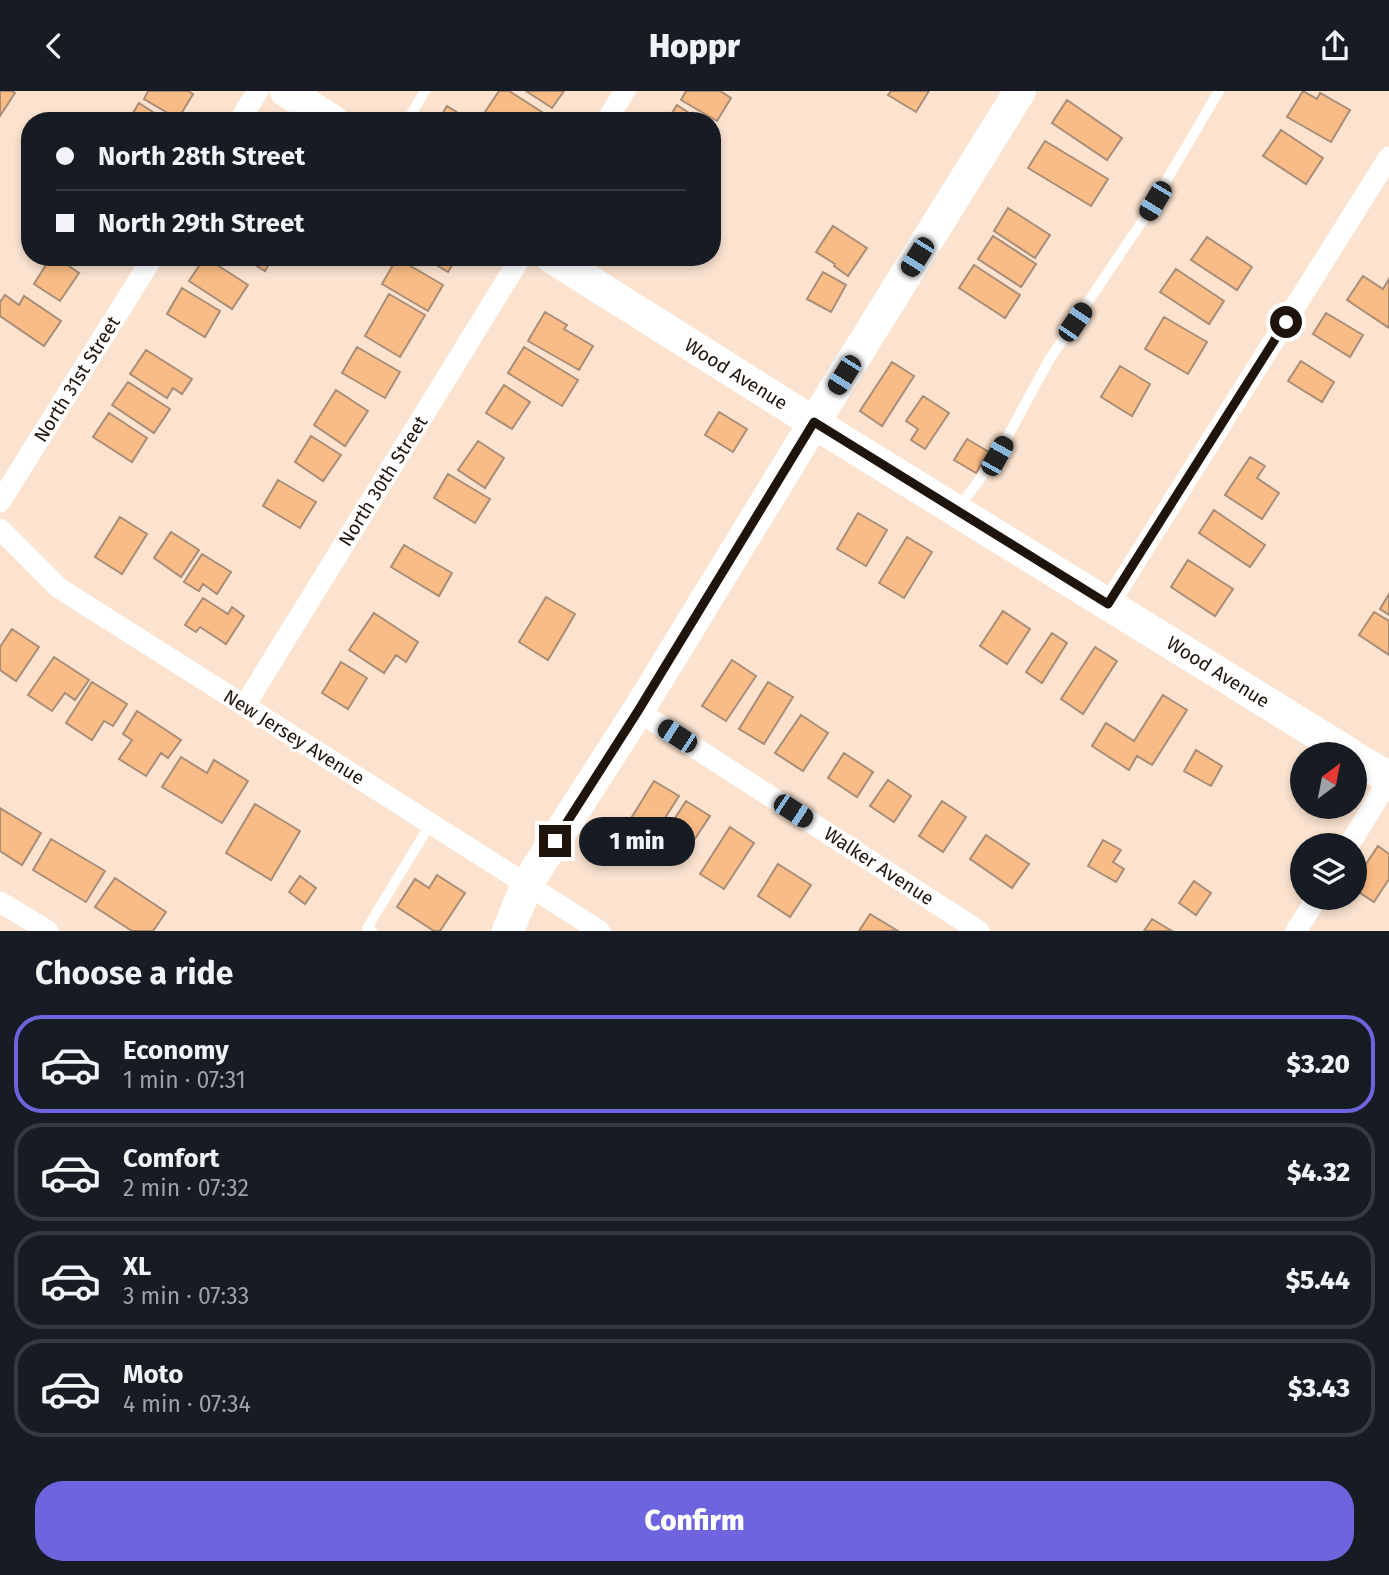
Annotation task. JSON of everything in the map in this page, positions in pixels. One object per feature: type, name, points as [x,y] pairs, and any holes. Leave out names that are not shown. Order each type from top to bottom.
[{"type":"street","points":[[245,112],[258,91]]},
{"type":"street","points":[[286,91],[319,112]]},
{"type":"street","points":[[612,112],[625,91]]},
{"type":"street","points":[[508,931],[527,884],[638,711],[1020,91]]},
{"type":"street","points":[[1108,604],[1389,157]]},
{"type":"street","name":"North 31st Street","points":[[0,502],[147,266]]},
{"type":"street","name":"North 30th Street","points":[[245,705],[515,266]]},
{"type":"street","name":"Wood Avenue","points":[[565,266],[1330,742]]},
{"type":"street","name":"New Jersey Avenue","points":[[0,529],[59,588],[600,931]]},
{"type":"street","name":"Walker Avenue","points":[[638,711],[979,931]]},
{"type":"street","name":"Wood Avenue","points":[[1367,765],[1389,779]]},
{"type":"street","points":[[1356,833],[1389,779]]},
{"type":"street","points":[[0,902],[48,931]]},
{"type":"street","points":[[1296,931],[1309,910]]},
{"type":"lane","points":[[412,112],[425,91]]},
{"type":"lane","points":[[957,511],[997,456],[1049,360],[1143,220],[1219,91]]},
{"type":"lane","points":[[372,931],[367,928],[431,823]]},
{"type":"building","points":[[0,91],[15,93],[0,116]]},
{"type":"building","points":[[148,91],[188,91],[193,94],[182,112],[166,112],[144,99]]},
{"type":"building","points":[[499,91],[509,91],[542,112],[485,112]]},
{"type":"building","points":[[526,91],[564,91],[552,108]]},
{"type":"building","points":[[686,91],[720,91],[731,98],[721,114],[721,112],[702,112],[681,100]]},
{"type":"building","points":[[891,91],[929,91],[916,112],[888,95]]},
{"type":"building","points":[[1303,91],[1317,99],[1320,93],[1350,110],[1331,142],[1287,117]]},
{"type":"building","points":[[1067,100],[1122,138],[1107,160],[1052,123]]},
{"type":"building","points":[[139,103],[153,112],[134,112]]},
{"type":"building","points":[[677,105],[688,112],[673,112]]},
{"type":"building","points":[[447,106],[457,112],[444,112]]},
{"type":"building","points":[[1281,130],[1323,158],[1306,184],[1263,156]]},
{"type":"building","points":[[1045,141],[1108,179],[1091,206],[1028,168]]},
{"type":"building","points":[[1008,208],[1050,235],[1035,258],[994,231]]},
{"type":"building","points":[[833,226],[867,248],[848,276],[816,252]]},
{"type":"building","points":[[993,236],[1036,264],[1021,287],[978,259]]},
{"type":"building","points":[[1207,237],[1252,267],[1237,290],[1191,260]]},
{"type":"building","points":[[974,265],[1020,295],[1005,318],[959,288]]},
{"type":"building","points":[[45,266],[69,266],[79,273],[60,301],[34,284]]},
{"type":"building","points":[[199,266],[219,266],[248,285],[232,309],[189,281]]},
{"type":"building","points":[[392,266],[411,266],[443,285],[428,311],[382,284]]},
{"type":"building","points":[[438,266],[452,266],[448,272]]},
{"type":"building","points":[[1176,269],[1224,301],[1209,324],[1160,292]]},
{"type":"building","points":[[823,272],[846,285],[831,312],[807,299]]},
{"type":"building","points":[[1363,276],[1383,289],[1389,279],[1389,328],[1347,300]]},
{"type":"building","points":[[182,288],[220,311],[205,337],[167,314]]},
{"type":"building","points":[[389,294],[425,315],[400,357],[365,336]]},
{"type":"building","points":[[5,295],[19,305],[24,296],[61,321],[44,346],[0,316],[0,302]]},
{"type":"building","points":[[545,312],[567,325],[564,329],[593,346],[579,370],[528,341]]},
{"type":"building","points":[[1326,313],[1363,335],[1350,357],[1313,334]]},
{"type":"building","points":[[1164,317],[1207,342],[1188,374],[1145,349]]},
{"type":"building","points":[[357,347],[400,372],[385,398],[342,373]]},
{"type":"building","points":[[524,347],[578,380],[562,406],[508,373]]},
{"type":"building","points":[[146,350],[192,379],[182,394],[173,388],[167,398],[130,374]]},
{"type":"building","points":[[1301,361],[1334,382],[1322,402],[1288,381]]},
{"type":"building","points":[[892,362],[914,376],[882,426],[860,411]]},
{"type":"building","points":[[1120,366],[1150,384],[1132,416],[1101,397]]},
{"type":"building","points":[[128,382],[170,409],[154,433],[112,405]]},
{"type":"building","points":[[504,385],[530,402],[512,429],[486,413]]},
{"type":"building","points":[[336,390],[368,411],[345,446],[314,425]]},
{"type":"building","points":[[923,396],[949,413],[925,449],[911,440],[918,429],[906,421]]},
{"type":"building","points":[[719,412],[747,429],[733,452],[705,435]]},
{"type":"building","points":[[109,413],[147,438],[132,462],[93,437]]},
{"type":"building","points":[[311,436],[341,455],[323,481],[295,462]]},
{"type":"building","points":[[967,439],[989,452],[976,473],[954,460]]},
{"type":"building","points":[[478,441],[504,458],[485,488],[458,470]]},
{"type":"building","points":[[1250,457],[1265,466],[1257,478],[1279,493],[1262,519],[1225,495]]},
{"type":"building","points":[[448,474],[490,499],[475,523],[434,498]]},
{"type":"building","points":[[278,480],[316,502],[300,528],[263,506]]},
{"type":"building","points":[[1214,510],[1265,545],[1250,567],[1199,533]]},
{"type":"building","points":[[858,513],[887,530],[866,566],[837,549]]},
{"type":"building","points":[[120,517],[147,534],[122,574],[95,557]]},
{"type":"building","points":[[171,532],[199,550],[181,577],[154,558]]},
{"type":"building","points":[[907,537],[932,552],[904,598],[879,583]]},
{"type":"building","points":[[404,545],[452,573],[439,596],[391,567]]},
{"type":"building","points":[[202,554],[231,572],[217,594],[203,584],[199,591],[184,582]]},
{"type":"building","points":[[1188,560],[1233,589],[1215,616],[1171,587]]},
{"type":"building","points":[[1389,594],[1389,615],[1380,609]]},
{"type":"building","points":[[546,597],[575,614],[548,660],[519,642]]},
{"type":"building","points":[[203,598],[228,614],[232,607],[244,616],[226,644],[200,627],[196,632],[185,625]]},
{"type":"building","points":[[1003,611],[1030,629],[1007,664],[980,646]]},
{"type":"building","points":[[1374,612],[1389,621],[1389,655],[1359,635]]},
{"type":"building","points":[[374,613],[418,642],[406,662],[396,655],[384,673],[349,650]]},
{"type":"building","points":[[12,629],[39,647],[16,681],[0,670],[0,647]]},
{"type":"building","points":[[1052,633],[1067,643],[1042,683],[1026,672]]},
{"type":"building","points":[[1095,647],[1117,661],[1083,714],[1061,699]]},
{"type":"building","points":[[54,657],[89,680],[75,700],[65,693],[52,711],[28,695]]},
{"type":"building","points":[[732,660],[756,676],[726,721],[702,706]]},
{"type":"building","points":[[341,662],[367,678],[348,709],[322,693]]},
{"type":"building","points":[[92,682],[127,704],[113,726],[104,721],[92,740],[66,723]]},
{"type":"building","points":[[768,682],[793,697],[764,744],[739,729]]},
{"type":"building","points":[[1163,695],[1187,710],[1152,765],[1137,756],[1129,770],[1092,746],[1106,723],[1134,741]]},
{"type":"building","points":[[137,711],[181,740],[168,758],[161,753],[146,776],[119,759],[132,740],[123,734]]},
{"type":"building","points":[[801,715],[828,733],[803,771],[775,753]]},
{"type":"building","points":[[1196,750],[1222,766],[1211,786],[1184,771]]},
{"type":"building","points":[[844,753],[873,772],[857,797],[828,778]]},
{"type":"building","points":[[181,757],[207,773],[214,760],[248,781],[222,823],[162,787]]},
{"type":"building","points":[[888,780],[911,796],[894,822],[870,806]]},
{"type":"building","points":[[654,781],[679,796],[654,835],[630,820]]},
{"type":"building","points":[[686,801],[710,816],[684,855],[661,840]]},
{"type":"building","points":[[942,801],[966,817],[943,852],[919,836]]},
{"type":"building","points":[[255,804],[300,831],[271,880],[226,853]]},
{"type":"building","points":[[0,808],[41,833],[22,865],[0,851]]},
{"type":"building","points":[[730,827],[754,843],[724,889],[700,874]]},
{"type":"building","points":[[986,835],[1029,864],[1012,888],[970,859]]},
{"type":"building","points":[[51,839],[105,871],[86,902],[33,870]]},
{"type":"building","points":[[1103,840],[1121,850],[1113,862],[1124,869],[1116,882],[1088,866]]},
{"type":"building","points":[[1378,846],[1389,854],[1389,879],[1374,902],[1367,897],[1367,862]]},
{"type":"building","points":[[778,864],[811,885],[790,917],[758,896]]},
{"type":"building","points":[[437,875],[465,893],[440,931],[434,931],[397,907],[415,879],[429,888]]},
{"type":"building","points":[[300,876],[316,888],[305,904],[289,892]]},
{"type":"building","points":[[115,878],[166,912],[153,931],[132,931],[95,907]]},
{"type":"building","points":[[1194,881],[1211,893],[1196,915],[1179,903]]},
{"type":"building","points":[[870,914],[898,931],[859,931]]},
{"type":"building","points":[[1152,919],[1172,931],[1144,931]]},
{"type":"route","points":[[555,841],[638,711],[814,422],[1108,604],[1286,322]]}]
